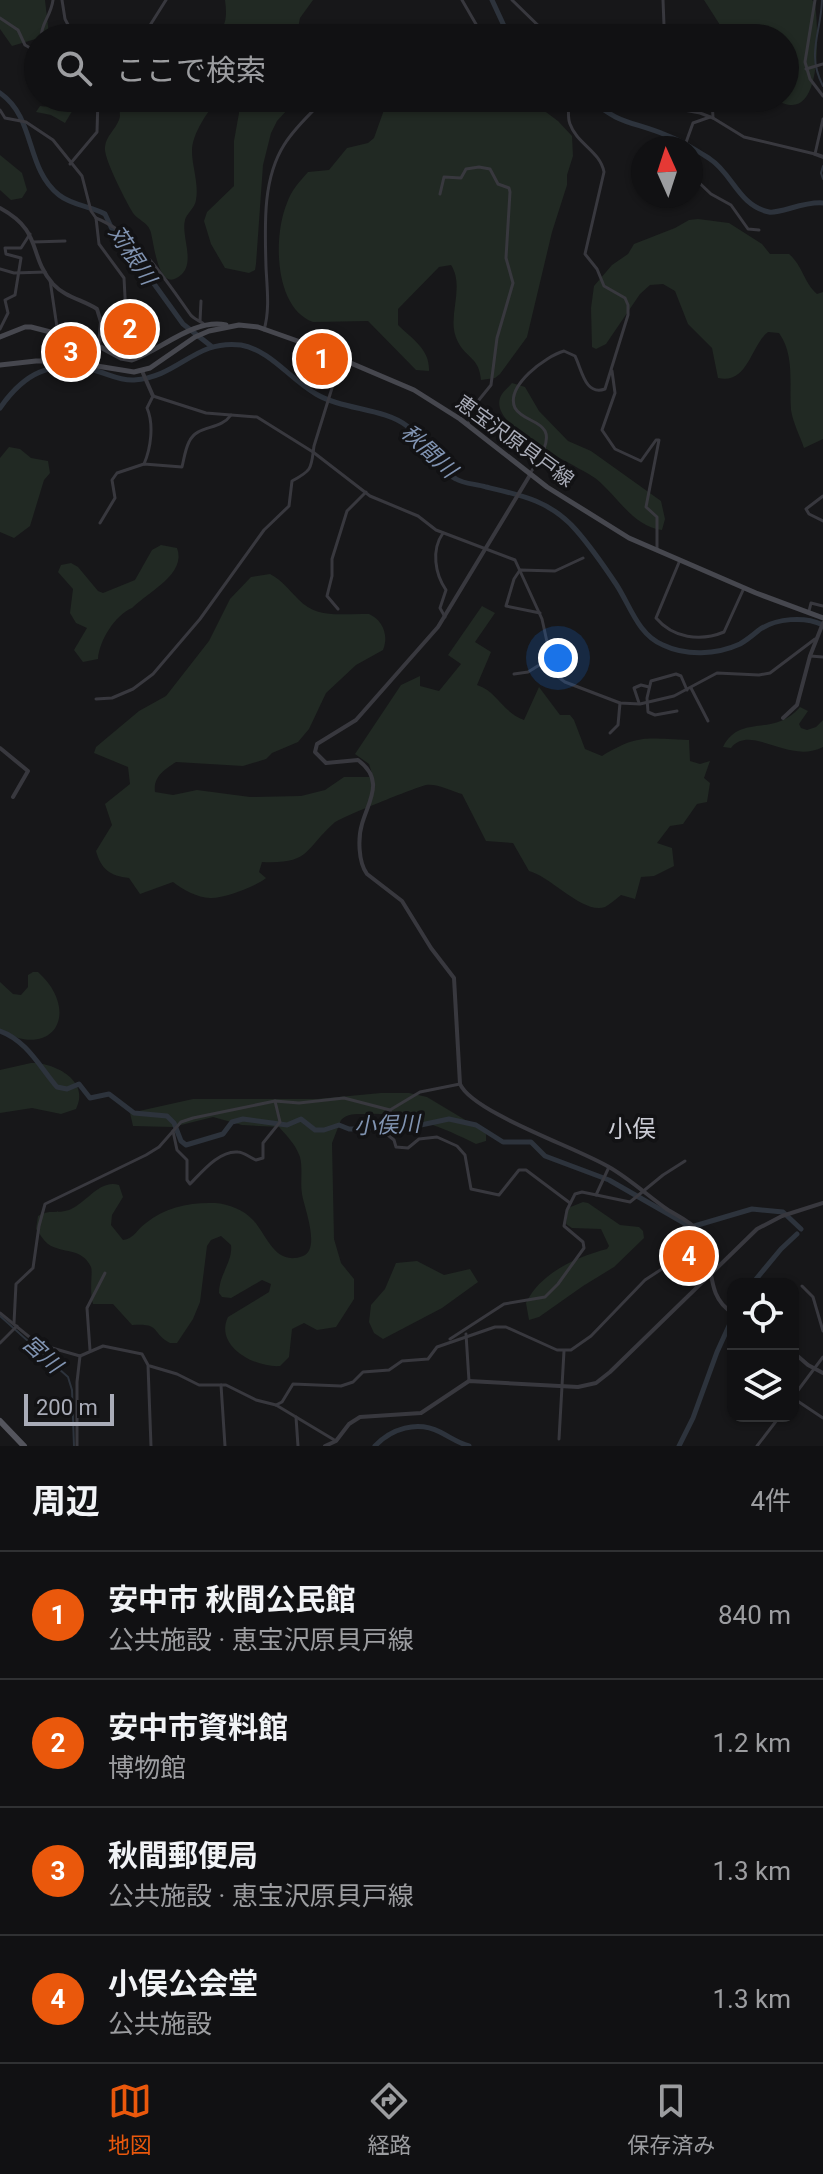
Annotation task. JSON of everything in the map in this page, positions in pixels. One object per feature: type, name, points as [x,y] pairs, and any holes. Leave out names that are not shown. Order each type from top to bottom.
[{"type":"main road","name":"恵宝沢原貝戸線","points":[[143,373],[195,333],[203,323],[225,324],[227,327]]},
{"type":"main road","name":"恵宝沢原貝戸線","points":[[0,337],[25,327],[99,345],[121,358],[132,360],[195,333],[227,327],[250,326],[264,330],[399,382],[468,425],[530,475],[629,538],[823,620]]},
{"type":"main road","points":[[0,365],[62,361],[143,373]]},
{"type":"main road","points":[[0,1421],[24,1446]]},
{"type":"street","points":[[44,24],[51,14],[53,0]]},
{"type":"street","points":[[62,0],[68,24]]},
{"type":"street","points":[[151,24],[166,0]]},
{"type":"street","points":[[462,0],[476,24]]},
{"type":"street","points":[[512,0],[537,24]]},
{"type":"street","points":[[663,0],[664,24]]},
{"type":"street","points":[[815,0],[807,38],[806,69],[823,96]]},
{"type":"street","points":[[0,18],[18,30],[24,40]]},
{"type":"street","points":[[806,69],[823,64]]},
{"type":"street","points":[[0,110],[5,118],[26,122],[53,140],[82,176],[90,209],[96,218],[99,244],[124,278],[126,316],[101,322]]},
{"type":"street","points":[[70,164],[97,132],[98,112]]},
{"type":"street","points":[[264,330],[268,306],[266,214],[272,174],[284,145],[313,112]]},
{"type":"street","points":[[568,112],[571,127],[604,168],[586,258],[597,269],[604,286],[625,298],[628,305],[605,389],[595,391],[586,381],[575,356],[569,352],[561,352],[516,386],[513,398],[516,408],[543,429],[546,435],[530,475],[445,617],[356,720],[314,748],[323,763],[349,759],[361,761],[372,781],[373,797],[361,830],[363,868],[402,901],[454,978],[460,1084],[467,1094],[485,1106],[609,1167],[691,1224],[703,1242],[717,1298],[727,1307]]},
{"type":"street","points":[[687,112],[711,117],[744,137],[823,157]]},
{"type":"street","points":[[711,112],[711,117]]},
{"type":"street","points":[[688,136],[693,123],[711,117]]},
{"type":"street","points":[[815,154],[823,119]]},
{"type":"street","points":[[440,194],[443,177],[461,178],[466,169],[473,167],[490,169],[496,182],[509,188],[510,192],[506,258],[513,283],[497,338],[491,385],[474,406],[468,425]]},
{"type":"street","points":[[703,186],[731,205],[748,229],[759,230]]},
{"type":"street","points":[[0,208],[20,220],[30,234],[50,280],[64,294],[95,307],[101,322],[99,345]]},
{"type":"street","points":[[96,218],[116,227],[149,257],[190,315],[203,323]]},
{"type":"street","points":[[0,329],[8,313],[5,300],[15,295],[21,258],[6,254],[5,248],[21,248],[30,234]]},
{"type":"street","points":[[33,242],[65,241]]},
{"type":"street","points":[[0,269],[19,274],[45,272]]},
{"type":"street","points":[[50,280],[61,335],[62,361]]},
{"type":"street","points":[[201,301],[203,323]]},
{"type":"street","points":[[77,362],[81,341]]},
{"type":"street","points":[[96,699],[112,698],[133,689],[158,670],[186,632],[200,619],[264,530],[289,506],[290,485],[308,473],[314,460],[313,452],[341,359]]},
{"type":"street","points":[[612,371],[615,393],[602,426],[603,433],[615,449],[641,461],[659,440],[646,506],[657,517],[657,550]]},
{"type":"street","points":[[143,373],[153,396],[206,413],[257,417],[313,452],[366,492],[413,513],[443,533],[515,560],[540,613],[551,668],[558,678],[620,703],[648,702],[689,689],[717,673],[770,673],[815,639]]},
{"type":"street","points":[[144,464],[150,438],[150,411],[147,408],[153,396]]},
{"type":"street","points":[[100,523],[115,498],[112,480],[115,475],[144,464],[182,467],[187,445],[194,434],[223,423],[231,415]]},
{"type":"street","points":[[338,609],[327,596],[332,559],[347,511],[366,492]]},
{"type":"street","points":[[823,496],[806,508],[809,514],[823,521]]},
{"type":"street","points":[[443,533],[435,554],[438,577],[446,590],[440,608],[445,617]]},
{"type":"street","points":[[520,570],[555,571],[583,558]]},
{"type":"street","points":[[680,560],[656,618],[665,628],[678,635],[713,636],[724,632],[744,588]]},
{"type":"street","points":[[520,570],[506,606],[540,613]]},
{"type":"street","points":[[809,613],[811,603],[823,606]]},
{"type":"street","points":[[783,718],[797,705],[823,620]]},
{"type":"street","points":[[810,656],[823,657]]},
{"type":"street","points":[[514,674],[528,672],[549,659]]},
{"type":"street","points":[[677,711],[648,712],[652,679],[676,674],[681,676],[708,721]]},
{"type":"street","points":[[640,704],[634,688],[641,685],[649,687]]},
{"type":"street","points":[[610,733],[618,725],[620,703]]},
{"type":"street","points":[[0,748],[28,771],[13,797]]},
{"type":"street","points":[[0,1343],[16,1324],[16,1284],[33,1268],[45,1204],[146,1155],[159,1147],[181,1122],[275,1101],[299,1103],[344,1098],[390,1110],[420,1092],[460,1084]]},
{"type":"street","points":[[173,1131],[177,1150],[187,1160],[187,1180],[190,1184],[204,1167],[233,1152],[256,1160],[263,1158],[263,1143],[280,1124],[275,1101]]},
{"type":"street","points":[[390,1110],[392,1122],[385,1134],[394,1140],[396,1147],[408,1148],[419,1139],[437,1137],[455,1145],[465,1155],[471,1189],[499,1195],[519,1170],[526,1170],[570,1203]]},
{"type":"street","points":[[276,1405],[282,1402],[293,1384],[349,1384],[365,1372],[389,1370],[402,1361],[428,1359],[436,1348],[504,1304],[549,1294],[584,1250],[584,1244],[564,1226],[570,1203],[579,1192],[630,1202],[685,1161]]},
{"type":"street","points":[[596,1195],[609,1167]]},
{"type":"street","points":[[325,1446],[336,1441],[349,1424],[360,1417],[421,1413],[469,1381],[587,1386],[604,1377],[757,1229],[785,1215],[823,1203]]},
{"type":"street","points":[[447,1342],[502,1326],[540,1344],[571,1350],[591,1336],[651,1275],[703,1242]]},
{"type":"street","points":[[90,1350],[87,1308],[105,1273]]},
{"type":"street","points":[[802,1286],[813,1297],[823,1331]]},
{"type":"street","points":[[0,1313],[35,1343],[80,1356],[103,1346],[142,1354],[148,1365],[151,1446]]},
{"type":"street","points":[[466,1334],[469,1381]]},
{"type":"street","points":[[559,1439],[564,1351]]},
{"type":"street","points":[[77,1446],[80,1356]]},
{"type":"street","points":[[799,1357],[823,1373]]},
{"type":"street","points":[[799,1390],[823,1357]]},
{"type":"street","points":[[148,1365],[199,1385],[221,1385],[276,1405],[336,1441]]},
{"type":"street","points":[[221,1385],[225,1446]]},
{"type":"street","points":[[799,1402],[823,1418]]},
{"type":"street","points":[[296,1417],[298,1446]]},
{"type":"street","points":[[758,1446],[776,1422]]},
{"type":"shaded area","points":[[0,0],[45,0],[48,24],[24,24],[24,42],[12,46],[0,29]]},
{"type":"shaded area","points":[[225,0],[313,0],[299,24],[224,24]]},
{"type":"shaded area","points":[[704,0],[812,0],[815,3],[817,56],[810,91],[802,102],[799,103],[799,24],[719,24]]},
{"type":"shaded area","points":[[36,112],[72,112],[65,123],[51,115]]},
{"type":"shaded area","points":[[120,112],[209,112],[193,144],[197,194],[184,226],[188,255],[186,269],[174,279],[162,273],[150,230],[133,213],[105,153],[107,140]]},
{"type":"shaded area","points":[[285,112],[271,133],[263,165],[256,264],[255,270],[249,273],[225,268],[211,244],[204,221],[207,212],[234,186],[234,141],[239,113]]},
{"type":"shaded area","points":[[383,112],[546,112],[572,136],[573,156],[567,185],[552,232],[527,337],[495,378],[481,380],[475,362],[458,342],[454,324],[457,284],[451,265],[439,267],[398,309],[398,325],[423,350],[429,371],[416,370],[368,321],[313,322],[300,314],[291,302],[280,270],[279,251],[282,217],[291,194],[308,172],[329,170],[347,148],[368,143],[374,138]]},
{"type":"shaded area","points":[[0,155],[22,173],[27,190],[22,198],[11,200],[0,190]]},
{"type":"shaded area","points":[[698,219],[729,223],[762,244],[770,254],[789,254],[813,290],[817,294],[823,292],[823,439],[804,448],[792,415],[789,360],[779,333],[768,332],[762,338],[736,376],[718,378],[712,348],[688,324],[675,291],[663,284],[650,285],[640,294],[606,344],[596,349],[592,347],[594,286],[612,265],[628,254],[634,244]]},
{"type":"shaded area","points":[[512,383],[525,387],[539,411],[568,441],[591,451],[661,501],[665,519],[662,530],[642,523],[595,478],[537,444],[508,422],[500,410],[500,398]]},
{"type":"shaded area","points":[[9,447],[20,449],[31,458],[48,461],[50,473],[44,480],[30,526],[14,538],[0,532],[0,458]]},
{"type":"shaded area","points":[[161,545],[177,548],[179,557],[171,574],[114,622],[101,644],[98,659],[83,662],[74,650],[87,628],[76,623],[70,613],[73,589],[58,572],[61,565],[71,563],[78,567],[103,593],[135,580],[152,550]]},
{"type":"shaded area","points":[[270,574],[314,610],[331,614],[369,614],[374,617],[385,634],[383,650],[356,665],[326,693],[309,729],[298,742],[272,753],[266,759],[243,766],[176,762],[158,778],[155,792],[173,795],[197,790],[250,797],[301,796],[325,790],[344,777],[373,777],[369,764],[355,754],[401,685],[420,676],[420,686],[439,691],[461,664],[448,655],[482,606],[495,613],[475,642],[491,652],[477,685],[490,692],[510,712],[524,720],[539,687],[560,715],[570,715],[574,720],[585,749],[602,756],[635,741],[689,740],[690,761],[700,764],[710,761],[704,778],[710,783],[707,802],[697,804],[683,824],[670,826],[657,843],[672,848],[674,866],[654,876],[641,877],[635,899],[621,895],[605,907],[587,905],[529,871],[513,843],[486,841],[462,794],[430,785],[339,820],[298,858],[262,862],[259,872],[266,878],[248,888],[210,898],[185,890],[173,882],[140,894],[129,878],[107,870],[96,851],[112,825],[105,804],[130,784],[128,767],[94,753],[96,747],[139,711],[166,696],[209,641],[230,599],[251,577]]},
{"type":"shaded area","points":[[800,707],[808,711],[799,724],[801,728],[816,727],[823,720],[823,747],[797,751],[749,740],[731,748],[723,747],[739,731],[779,722]]},
{"type":"shaded area","points":[[38,972],[51,987],[58,1002],[59,1016],[55,1028],[47,1036],[34,1040],[0,1030],[0,982],[13,994],[21,995],[28,987],[28,975]]},
{"type":"shaded area","points":[[31,1063],[50,1066],[68,1075],[79,1090],[76,1109],[61,1114],[32,1108],[0,1113],[0,1070]]},
{"type":"shaded area","points":[[409,1093],[427,1097],[482,1130],[486,1141],[476,1144],[436,1126],[395,1115],[355,1114],[341,1120],[332,1143],[334,1239],[341,1263],[354,1279],[354,1299],[336,1327],[317,1330],[304,1323],[292,1329],[289,1357],[280,1366],[249,1359],[232,1346],[227,1337],[225,1328],[228,1317],[269,1292],[271,1284],[262,1280],[231,1298],[222,1297],[219,1293],[221,1280],[231,1245],[221,1236],[211,1240],[207,1246],[200,1302],[193,1319],[177,1343],[170,1343],[148,1325],[132,1325],[113,1304],[93,1304],[91,1267],[87,1261],[82,1256],[48,1244],[36,1229],[38,1216],[69,1210],[99,1189],[112,1184],[119,1185],[123,1197],[112,1215],[111,1225],[123,1240],[170,1209],[215,1203],[236,1208],[249,1216],[273,1248],[285,1257],[303,1256],[311,1245],[311,1237],[302,1194],[301,1162],[294,1145],[279,1127],[242,1125],[213,1117],[173,1127],[133,1126],[130,1113],[193,1099],[317,1099]]},
{"type":"shaded area","points":[[583,1202],[620,1225],[639,1227],[644,1238],[614,1267],[539,1317],[529,1320],[526,1303],[550,1274],[609,1246],[601,1229],[572,1228],[566,1224],[568,1208]]},
{"type":"shaded area","points":[[702,1245],[708,1271],[697,1282],[677,1261]]},
{"type":"shaded area","points":[[417,1261],[444,1275],[470,1269],[478,1282],[442,1308],[383,1339],[374,1333],[369,1322],[371,1305],[385,1289],[396,1263]]},
{"type":"waterway","points":[[492,0],[503,24]]},
{"type":"waterway","points":[[822,0],[815,53],[823,86]]},
{"type":"waterway","name":"苅根川","points":[[0,93],[20,116],[40,171],[48,184],[64,199],[105,214],[119,244],[152,281],[183,324],[211,346]]},
{"type":"waterway","points":[[608,112],[677,140],[710,159],[759,209],[774,212],[823,203]]},
{"type":"waterway","points":[[823,166],[823,179]]},
{"type":"waterway","name":"秋間川","points":[[0,408],[29,378],[51,369],[78,368],[134,380],[163,372],[211,348],[241,345],[271,359],[316,394],[398,420],[414,432],[442,468],[456,479],[523,496],[556,512],[597,556],[641,627],[663,645],[681,651],[711,652],[731,648],[766,626],[782,621],[799,619],[823,625]]},
{"type":"waterway","name":"小俣川","points":[[0,1031],[25,1047],[57,1087],[67,1089],[79,1084],[90,1098],[109,1094],[134,1113],[167,1116],[186,1145],[223,1134],[232,1122],[243,1119],[287,1125],[301,1119],[315,1130],[339,1125],[349,1129],[377,1126],[402,1129],[449,1119],[476,1125],[503,1142],[531,1142],[545,1156],[609,1180],[691,1227],[752,1209],[783,1212],[801,1229]]},
{"type":"waterway","points":[[757,1278],[797,1234]]},
{"type":"waterway","name":"宮川","points":[[0,1316],[68,1377],[72,1390],[74,1446]]},
{"type":"waterway","points":[[679,1446],[727,1330]]},
{"type":"waterway","points":[[375,1446],[397,1431],[414,1427],[431,1428],[469,1446]]},
{"type":"place","name":"安中市資料館","points":[[130,329]]},
{"type":"place","name":"秋間郵便局","points":[[71,352]]},
{"type":"place","name":"安中市 秋間公民館","points":[[322,359]]},
{"type":"place","name":"小俣公会堂","points":[[689,1256]]},
{"type":"district","name":"小俣","points":[[632,1129]]}]
